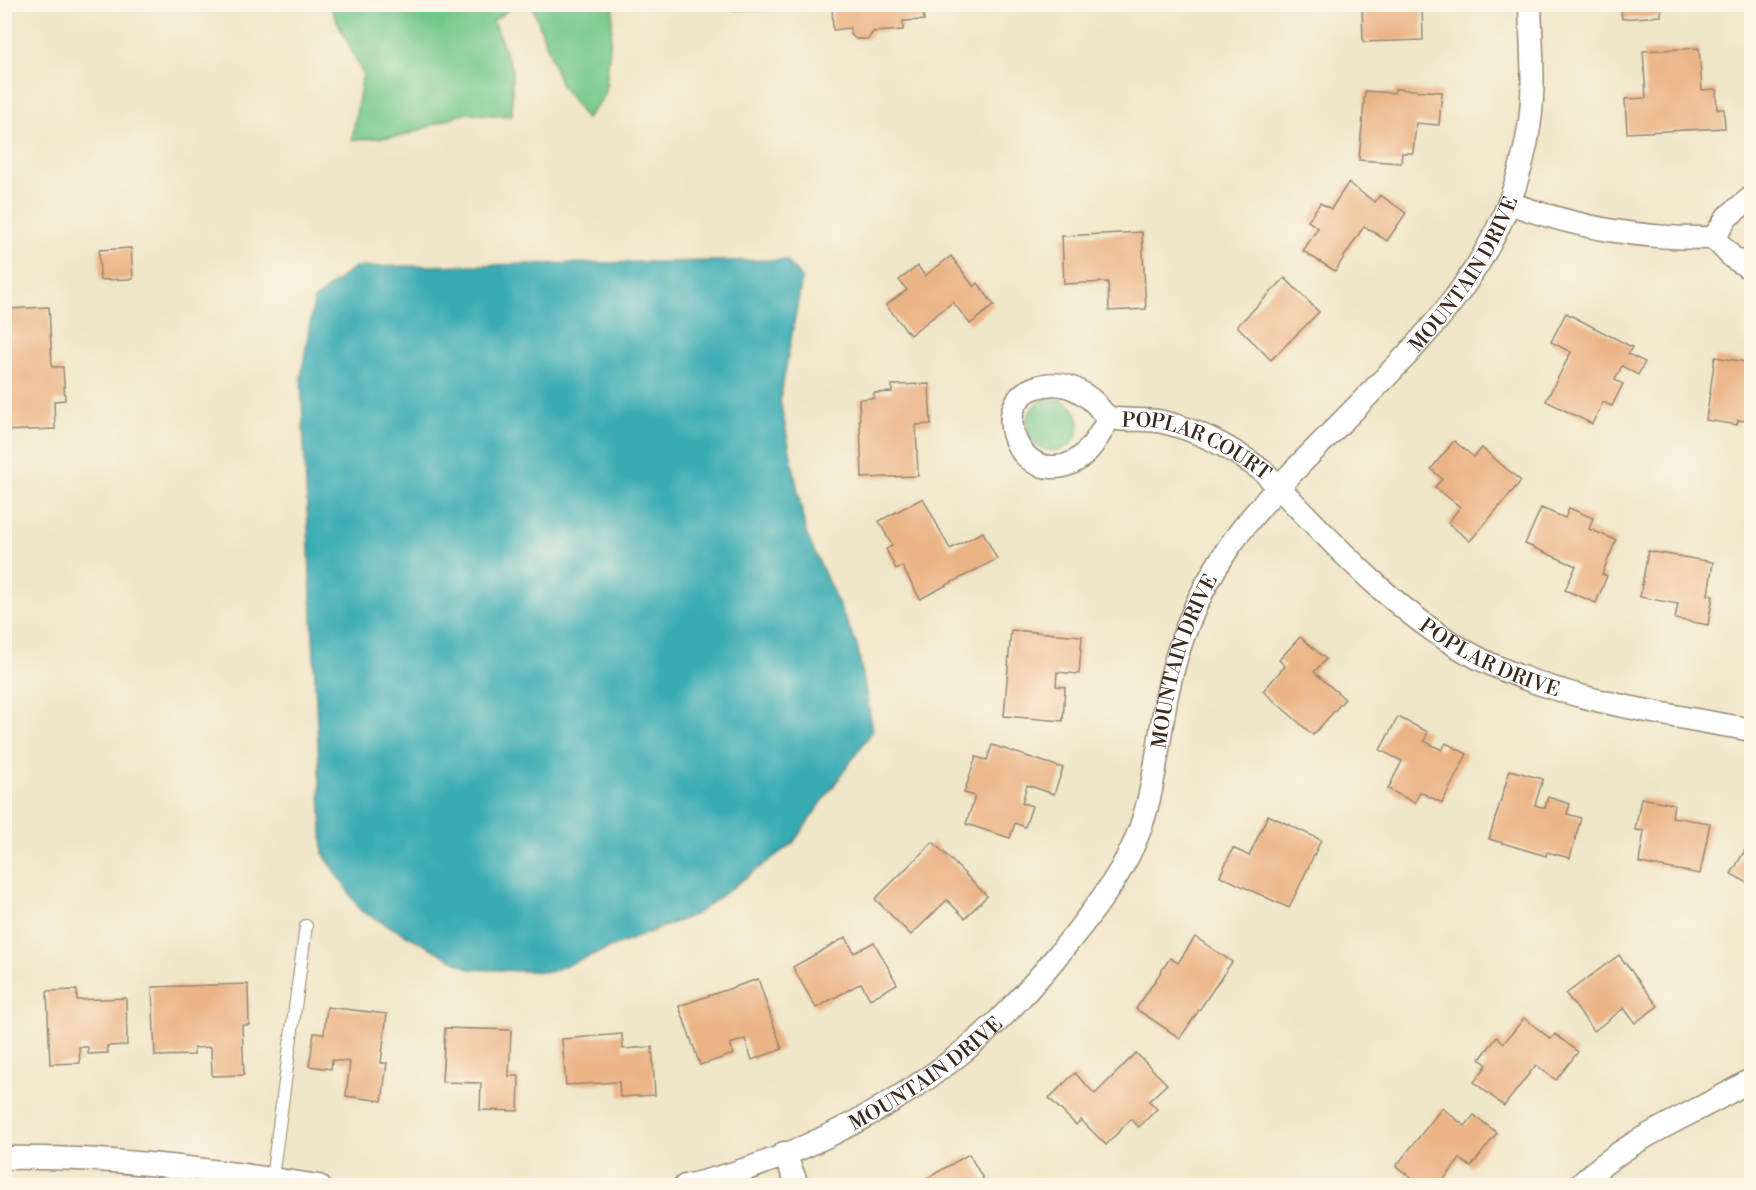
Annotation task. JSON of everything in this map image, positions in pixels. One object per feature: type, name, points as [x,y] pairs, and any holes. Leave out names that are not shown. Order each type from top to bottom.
[{"type":"street","name":"MOUNTAIN DRIVE","points":[[685,1185],[709,1180],[784,1153],[882,1106],[969,1045],[996,1022],[1050,965],[1104,896],[1129,853],[1149,802],[1166,697],[1183,635],[1196,605],[1236,536],[1278,487],[1431,331],[1481,263],[1509,202],[1520,170],[1530,122],[1532,78],[1530,4]]},
{"type":"street","points":[[1714,238],[1727,217],[1752,197]]},
{"type":"street","points":[[1509,202],[1595,229],[1669,239],[1714,238],[1732,257],[1752,270]]},
{"type":"street","name":"POPLAR COURT","points":[[1109,418],[1159,421],[1208,437],[1243,456],[1278,487]]},
{"type":"street","name":"POPLAR DRIVE","points":[[1278,487],[1409,612],[1479,658],[1517,675],[1578,696],[1752,730]]},
{"type":"street","points":[[1579,1185],[1619,1152],[1648,1133],[1752,1079]]},
{"type":"street","points":[[784,1153],[798,1185]]},
{"type":"street","points":[[4,1158],[89,1158],[139,1162],[319,1185]]},
{"type":"lane","points":[[277,1181],[306,926]]},
{"type":"green space","points":[[329,4],[515,5],[493,21],[512,69],[512,116],[464,113],[403,136],[352,140],[363,74]]},
{"type":"green space","points":[[532,5],[614,5],[605,95],[586,119],[561,85]]},
{"type":"green space","points":[[1048,399],[1058,399],[1072,406],[1079,425],[1072,444],[1058,451],[1048,451],[1038,447],[1031,440],[1027,430],[1027,420],[1031,410],[1038,403]]},
{"type":"water","points":[[786,260],[802,279],[780,400],[806,533],[857,645],[873,730],[793,843],[696,914],[549,972],[470,969],[361,911],[323,853],[301,377],[314,300],[354,267]]},
{"type":"building","points":[[733,4],[788,4],[788,10],[733,11]]},
{"type":"building","points":[[832,4],[923,4],[924,20],[903,21],[903,30],[873,32],[868,39],[856,39],[850,34],[850,28],[833,30]]},
{"type":"building","points":[[1362,4],[1422,4],[1423,40],[1363,42]]},
{"type":"building","points":[[1621,5],[1661,5],[1661,16],[1622,19]]},
{"type":"building","points":[[1699,48],[1702,90],[1716,89],[1717,109],[1724,109],[1725,128],[1627,133],[1625,99],[1646,98],[1643,51]]},
{"type":"building","points":[[1395,89],[1442,92],[1439,125],[1416,123],[1413,153],[1402,153],[1401,163],[1359,160],[1365,91],[1394,93]]},
{"type":"building","points":[[1348,183],[1375,202],[1380,195],[1406,213],[1387,241],[1364,226],[1335,271],[1303,251],[1318,228],[1308,221],[1320,203],[1331,209]]},
{"type":"building","points":[[1142,232],[1146,309],[1109,311],[1108,282],[1064,284],[1062,236]]},
{"type":"building","points":[[131,248],[133,279],[100,280],[99,250]]},
{"type":"building","points":[[951,256],[974,287],[978,283],[994,305],[970,324],[953,302],[910,335],[886,305],[907,290],[899,280],[918,266],[925,276]]},
{"type":"building","points":[[1285,278],[1319,312],[1271,360],[1237,326]]},
{"type":"building","points":[[49,307],[52,367],[63,367],[65,400],[54,401],[55,429],[4,431],[4,309]]},
{"type":"building","points":[[1566,313],[1632,347],[1628,354],[1645,362],[1638,375],[1622,366],[1615,380],[1623,384],[1612,406],[1603,402],[1592,424],[1546,401],[1571,352],[1551,342]]},
{"type":"building","points":[[1715,357],[1752,363],[1752,422],[1738,420],[1737,425],[1706,420]]},
{"type":"building","points":[[929,384],[931,424],[916,425],[918,476],[862,478],[859,399],[874,398],[874,393],[892,392],[892,385]]},
{"type":"building","points":[[1454,441],[1474,457],[1482,448],[1521,481],[1470,541],[1448,523],[1460,507],[1435,487],[1442,479],[1431,469]]},
{"type":"building","points":[[923,498],[950,549],[983,532],[997,559],[920,599],[902,566],[896,569],[886,549],[892,546],[879,521]]},
{"type":"building","points":[[1541,508],[1565,518],[1569,508],[1593,518],[1589,529],[1616,540],[1602,574],[1607,576],[1596,603],[1565,590],[1576,566],[1525,544]]},
{"type":"building","points":[[1648,551],[1713,562],[1708,595],[1713,596],[1708,625],[1675,619],[1678,604],[1640,597]]},
{"type":"building","points":[[1011,630],[1082,636],[1079,674],[1057,672],[1056,686],[1065,687],[1063,721],[1004,716]]},
{"type":"building","points":[[1300,637],[1326,659],[1314,672],[1345,699],[1313,735],[1263,691],[1285,666],[1279,660]]},
{"type":"building","points":[[1398,717],[1428,732],[1424,741],[1442,750],[1446,743],[1467,754],[1442,803],[1420,792],[1415,803],[1388,789],[1402,761],[1380,750]]},
{"type":"building","points":[[992,745],[1063,768],[1054,794],[1027,785],[1022,803],[1032,806],[1025,827],[1015,823],[1010,838],[966,824],[975,796],[964,793],[976,757],[987,760]]},
{"type":"building","points":[[1510,770],[1543,779],[1535,805],[1545,808],[1548,797],[1570,804],[1567,814],[1581,818],[1570,858],[1547,852],[1546,856],[1489,839]]},
{"type":"building","points":[[1641,798],[1674,804],[1672,817],[1710,823],[1700,874],[1639,863],[1644,831],[1635,830]]},
{"type":"building","points":[[1268,815],[1321,840],[1289,908],[1220,876],[1233,848],[1249,856]]},
{"type":"building","points":[[1752,838],[1752,885],[1731,874]]},
{"type":"building","points":[[933,842],[987,896],[965,918],[947,900],[911,935],[875,899]]},
{"type":"building","points":[[846,937],[854,953],[874,942],[897,984],[870,999],[861,983],[816,1008],[793,967]]},
{"type":"building","points":[[1195,937],[1232,962],[1180,1038],[1136,1009],[1170,958],[1178,963]]},
{"type":"building","points":[[1619,955],[1658,1006],[1635,1023],[1624,1008],[1594,1031],[1566,994]]},
{"type":"building","points":[[758,979],[782,1049],[752,1060],[745,1039],[730,1044],[734,1054],[700,1065],[679,1006]]},
{"type":"building","points":[[248,984],[249,1025],[242,1025],[244,1075],[212,1076],[211,1047],[194,1048],[194,1055],[155,1056],[152,987]]},
{"type":"building","points":[[77,990],[77,1000],[126,998],[127,1045],[107,1046],[108,1053],[88,1054],[88,1047],[79,1047],[80,1063],[50,1064],[47,991]]},
{"type":"building","points":[[327,1007],[387,1014],[381,1063],[387,1063],[382,1101],[346,1096],[350,1062],[332,1060],[331,1069],[309,1066],[314,1033],[324,1034]]},
{"type":"building","points":[[1524,1018],[1551,1039],[1555,1034],[1578,1052],[1556,1080],[1536,1065],[1504,1106],[1474,1082],[1487,1065],[1480,1059],[1497,1037],[1504,1043]]},
{"type":"building","points":[[445,1028],[511,1030],[509,1076],[519,1076],[518,1111],[480,1110],[481,1083],[442,1082]]},
{"type":"building","points":[[622,1034],[623,1049],[652,1047],[655,1095],[620,1097],[619,1082],[566,1085],[562,1039]]},
{"type":"building","points":[[1136,1053],[1167,1084],[1149,1101],[1157,1109],[1139,1127],[1131,1119],[1106,1145],[1081,1120],[1076,1125],[1049,1098],[1075,1073],[1095,1094]]},
{"type":"building","points":[[1442,1108],[1465,1126],[1474,1115],[1497,1133],[1471,1167],[1460,1159],[1439,1186],[1422,1186],[1396,1166]]},
{"type":"building","points":[[969,1154],[987,1186],[915,1186],[919,1183]]}]
